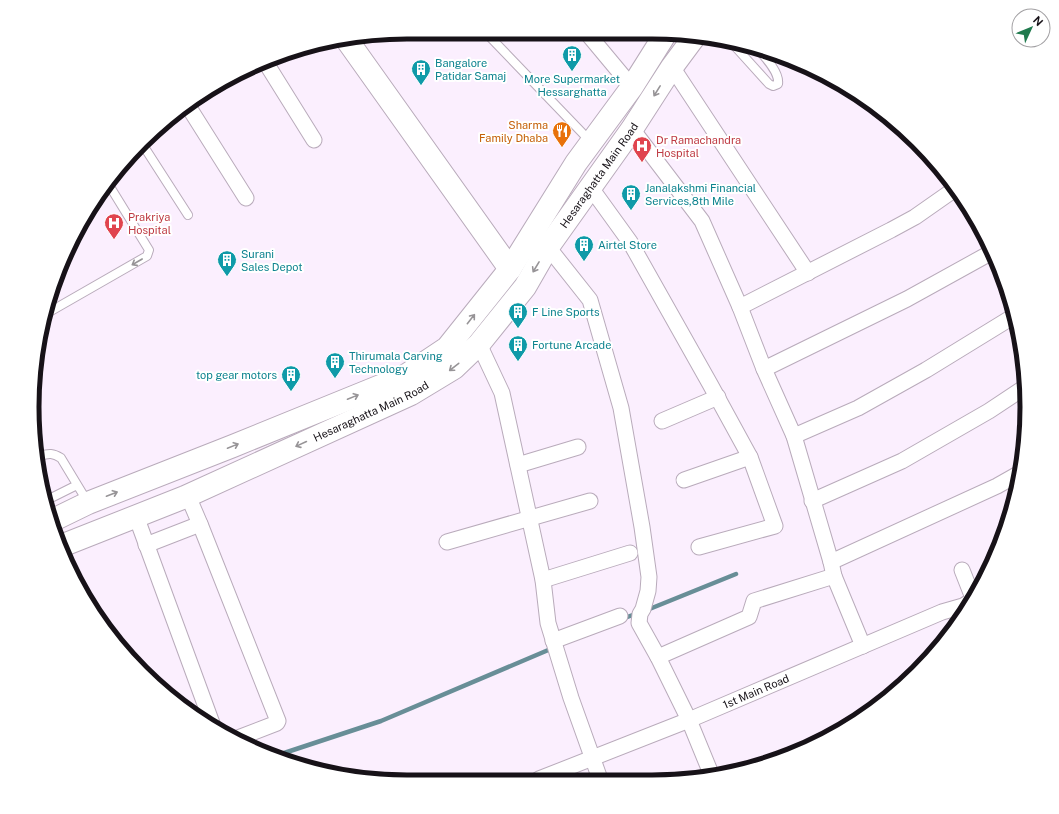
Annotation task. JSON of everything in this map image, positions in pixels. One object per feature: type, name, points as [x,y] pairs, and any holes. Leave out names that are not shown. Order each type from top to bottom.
[{"type":"main road","name":"Hesaraghatta Main Road","points":[[57,518],[88,503],[234,446],[405,376],[447,348],[510,269],[576,163],[632,87],[662,39]]},
{"type":"main road","name":"Hesaraghatta Main Road","points":[[66,544],[188,496],[411,394],[454,368],[480,344],[525,287],[548,247],[591,188],[632,129],[672,67],[691,41]]},
{"type":"main road","points":[[349,44],[510,269]]},
{"type":"street","points":[[593,39],[632,87]]},
{"type":"street","points":[[268,66],[314,140]]},
{"type":"street","points":[[672,67],[808,273]]},
{"type":"street","points":[[190,110],[246,198]]},
{"type":"street","points":[[632,129],[702,221],[740,307],[764,369],[794,436],[832,569],[863,646]]},
{"type":"street","points":[[591,188],[630,242],[718,397],[750,457],[776,526],[699,547]]},
{"type":"street","points":[[740,307],[915,217],[950,192]]},
{"type":"street","points":[[548,247],[590,300],[621,408],[642,527],[649,577],[648,590],[643,609],[640,614],[639,623],[658,657],[689,720],[710,770]]},
{"type":"street","points":[[764,369],[907,299],[987,255]]},
{"type":"street","points":[[794,436],[858,408],[926,370],[1009,319]]},
{"type":"street","points":[[480,344],[502,393],[543,580],[548,623],[571,698],[598,775]]},
{"type":"street","points":[[812,501],[902,461],[988,411],[1019,391]]},
{"type":"street","points":[[662,421],[718,397]]},
{"type":"street","points":[[518,464],[578,447]]},
{"type":"street","points":[[684,480],[750,457]]},
{"type":"street","points":[[658,657],[749,617],[754,601],[832,569],[1013,477]]},
{"type":"street","points":[[188,496],[278,720],[276,723],[243,736]]},
{"type":"street","points":[[447,542],[590,501]]},
{"type":"street","points":[[136,516],[209,717]]},
{"type":"street","points":[[146,545],[200,524]]},
{"type":"street","points":[[543,580],[630,553]]},
{"type":"street","points":[[962,570],[967,597]]},
{"type":"street","name":"1st Main Road","points":[[550,775],[689,720],[942,612],[961,606]]},
{"type":"street","points":[[554,641],[620,616]]},
{"type":"lane","points":[[492,39],[591,142]]},
{"type":"lane","points":[[738,50],[769,84],[773,86],[778,84],[773,68],[764,57]]},
{"type":"lane","points":[[145,149],[188,215]]},
{"type":"lane","points":[[53,310],[147,256],[149,250],[111,188]]},
{"type":"lane","points":[[42,455],[47,453],[54,454],[61,458],[88,503]]},
{"type":"lane","points":[[51,498],[77,485]]},
{"type":"waterway","points":[[647,610],[736,574]]},
{"type":"waterway","points":[[622,619],[638,613]]},
{"type":"waterway","points":[[284,753],[381,721],[553,648]]},
{"type":"place","name":"More Supermarket Hessarghatta","points":[[572,72]]},
{"type":"place","name":"Bangalore Patidar Samaj","points":[[421,86]]},
{"type":"place","name":"Sharma Family Dhaba","points":[[562,148]]},
{"type":"place","name":"Dr Ramachandra Hospital","points":[[642,163]]},
{"type":"place","name":"Janalakshmi Financial Services,8th Mile","points":[[631,211]]},
{"type":"place","name":"Prakriya Hospital","points":[[114,240]]},
{"type":"place","name":"Airtel Store","points":[[584,262]]},
{"type":"place","name":"Surani Sales Depot","points":[[227,277]]},
{"type":"place","name":"F Line Sports","points":[[518,329]]},
{"type":"place","name":"Fortune Arcade","points":[[518,362]]},
{"type":"place","name":"Thirumala Carving Technology","points":[[335,379]]},
{"type":"place","name":"top gear motors","points":[[291,392]]}]
